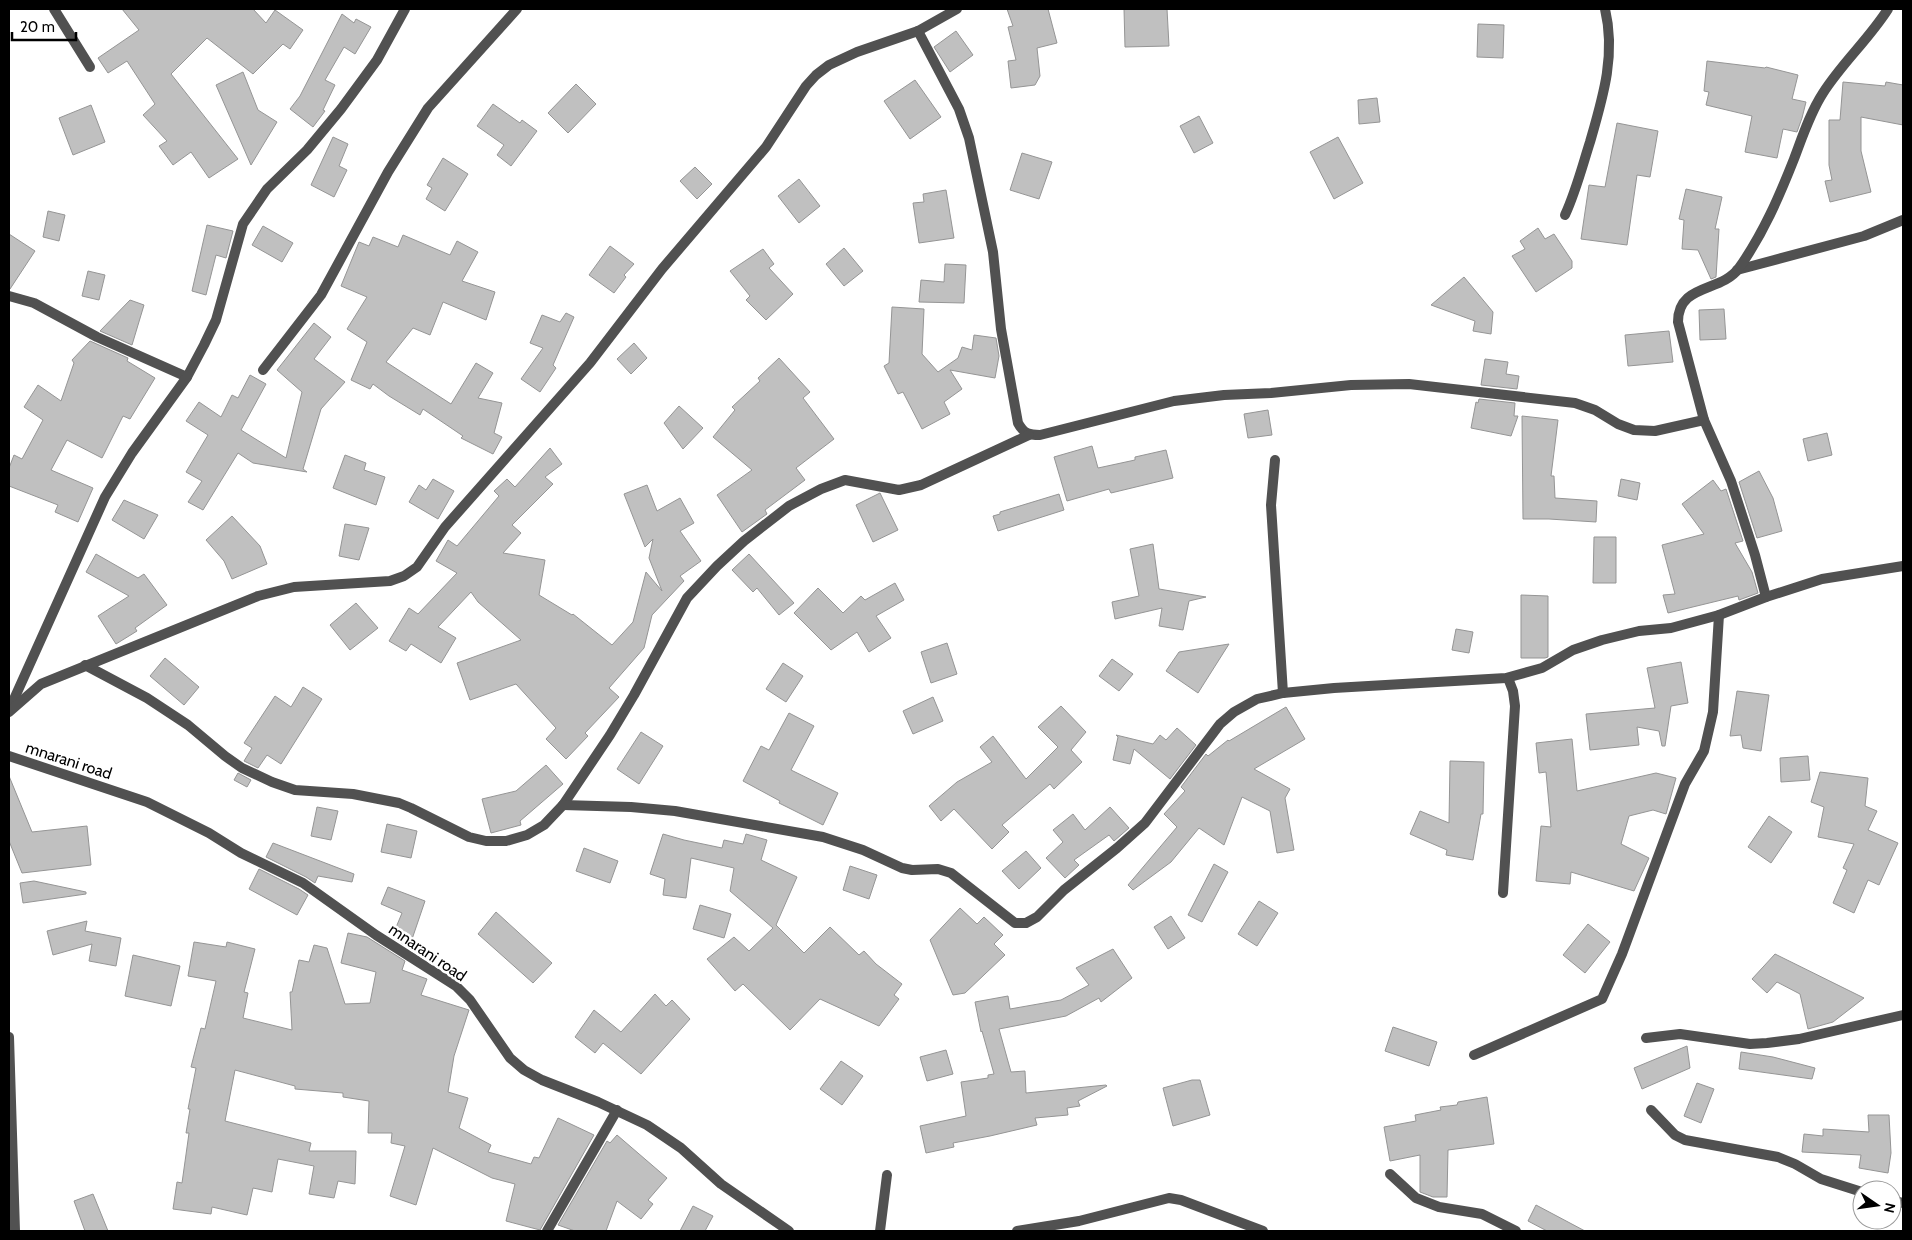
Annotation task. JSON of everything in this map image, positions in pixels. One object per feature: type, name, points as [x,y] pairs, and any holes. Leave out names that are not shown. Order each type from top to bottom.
[{"type":"street","points":[[54,9],[90,67]]},
{"type":"street","points":[[9,712],[105,497],[132,453],[187,378],[216,320],[243,224],[267,189],[307,150],[341,109],[377,60],[405,9]]},
{"type":"street","points":[[263,370],[321,295],[388,172],[428,108],[517,9]]},
{"type":"street","points":[[9,712],[42,684],[258,596],[294,587],[390,581],[404,576],[417,566],[445,527],[590,363],[662,269],[766,147],[806,86],[830,65],[857,52],[918,31],[957,9]]},
{"type":"street","points":[[1565,215],[1577,188],[1604,95],[1610,29],[1605,9]]},
{"type":"street","points":[[1766,597],[1755,555],[1731,481],[1704,420],[1678,322],[1678,311],[1683,301],[1689,296],[1723,281],[1737,270],[1759,237],[1779,196],[1822,94],[1888,9]]},
{"type":"street","points":[[918,31],[959,109],[969,138],[993,252],[1001,329],[1018,423],[1022,431],[1029,435]]},
{"type":"street","points":[[1737,270],[1864,236],[1903,220]]},
{"type":"street","points":[[9,296],[34,304],[61,316],[97,337],[187,378]]},
{"type":"street","points":[[85,665],[125,685],[170,712],[224,756],[242,768],[295,790],[352,794],[399,803],[469,837],[486,841],[506,841],[528,835],[544,825],[562,805],[630,703],[687,598],[717,566],[744,540],[789,506],[822,489],[845,480],[899,490],[921,485],[1029,435],[1040,435],[1174,401],[1351,385],[1409,384],[1575,403],[1595,410],[1618,424],[1634,430],[1655,431],[1704,420]]},
{"type":"street","points":[[1275,460],[1271,505],[1284,693]]},
{"type":"street","points":[[562,805],[675,811],[823,837],[863,850],[902,868],[912,870],[938,869],[951,873],[1015,923],[1026,923],[1037,917],[1064,890],[1145,823],[1220,724],[1234,712],[1257,699],[1284,693],[1334,688],[1508,678],[1542,668],[1573,650],[1602,640],[1639,631],[1672,628],[1719,615],[1822,579],[1903,566]]},
{"type":"street","points":[[1474,1055],[1602,999],[1622,954],[1685,784],[1704,751],[1713,712],[1719,615]]},
{"type":"street","points":[[1503,893],[1515,706],[1513,691],[1508,678]]},
{"type":"street","name":"mnarani road","points":[[9,756],[146,802],[209,834],[241,853],[303,882],[376,935],[456,986],[470,1000],[510,1058],[524,1070],[542,1080],[616,1110],[647,1125],[681,1148],[721,1184],[789,1231]]},
{"type":"street","points":[[1646,1038],[1680,1034],[1750,1044],[1767,1044],[1798,1040],[1903,1015]]},
{"type":"street","points":[[9,1037],[15,1231]]},
{"type":"street","points":[[548,1231],[616,1110]]},
{"type":"street","points":[[1651,1110],[1675,1135],[1685,1140],[1778,1157],[1795,1164],[1821,1179],[1852,1189]]},
{"type":"street","points":[[1390,1174],[1416,1198],[1439,1207],[1482,1214],[1516,1231]]},
{"type":"street","points":[[880,1231],[887,1175]]},
{"type":"street","points":[[1017,1231],[1079,1221],[1169,1198],[1182,1200],[1263,1231]]},
{"type":"building","points":[[122,9],[253,9],[266,23],[275,10],[303,30],[290,49],[283,44],[253,74],[207,38],[171,74],[238,159],[209,178],[191,152],[173,165],[159,146],[167,141],[143,115],[155,104],[127,61],[108,73],[98,58],[139,30]]},
{"type":"building","points":[[1007,9],[1048,9],[1057,43],[1037,48],[1040,76],[1035,85],[1011,88],[1008,61],[1016,60],[1008,27],[1013,26]]},
{"type":"building","points":[[1124,9],[1167,9],[1169,46],[1125,47]]},
{"type":"building","points":[[342,14],[354,23],[356,19],[371,27],[355,54],[344,47],[325,80],[335,85],[323,110],[325,111],[313,127],[290,109],[300,96]]},
{"type":"building","points":[[1478,24],[1504,25],[1503,58],[1477,57]]},
{"type":"building","points":[[956,31],[973,55],[950,72],[934,47]]},
{"type":"building","points":[[1707,61],[1766,67],[1798,75],[1792,99],[1806,102],[1802,118],[1797,132],[1783,129],[1777,158],[1745,152],[1752,116],[1706,105],[1709,92],[1704,91]]},
{"type":"building","points":[[243,72],[258,110],[277,122],[251,165],[216,85]]},
{"type":"building","points":[[915,80],[941,117],[910,139],[884,101]]},
{"type":"building","points":[[1843,82],[1885,86],[1886,82],[1903,85],[1903,125],[1861,117],[1861,151],[1871,192],[1830,202],[1825,181],[1832,180],[1829,165],[1829,120],[1840,120]]},
{"type":"building","points":[[576,84],[596,104],[568,133],[548,113]]},
{"type":"building","points":[[1377,98],[1380,122],[1359,124],[1358,100]]},
{"type":"building","points":[[493,104],[520,123],[522,120],[537,131],[511,166],[497,155],[504,145],[477,126]]},
{"type":"building","points":[[91,105],[105,142],[73,155],[59,118]]},
{"type":"building","points":[[1199,116],[1213,143],[1194,153],[1180,126]]},
{"type":"building","points":[[1617,123],[1658,131],[1650,177],[1637,175],[1627,245],[1581,239],[1589,185],[1605,187]]},
{"type":"building","points":[[333,137],[348,144],[339,166],[347,170],[334,197],[311,185]]},
{"type":"building","points":[[1338,137],[1363,183],[1334,199],[1310,152]]},
{"type":"building","points":[[1022,153],[1052,162],[1039,199],[1010,190]]},
{"type":"building","points":[[443,158],[468,174],[445,211],[426,199],[432,188],[427,185]]},
{"type":"building","points":[[695,167],[712,184],[697,199],[680,181]]},
{"type":"building","points":[[799,179],[820,206],[799,223],[778,196]]},
{"type":"building","points":[[1686,189],[1722,197],[1715,229],[1719,229],[1716,277],[1711,279],[1698,250],[1682,249],[1684,220],[1679,219]]},
{"type":"building","points":[[946,190],[954,238],[919,243],[913,203],[924,202],[923,194]]},
{"type":"building","points":[[48,211],[65,215],[59,241],[43,237]]},
{"type":"building","points":[[207,225],[233,231],[226,258],[216,255],[206,295],[192,291]]},
{"type":"building","points":[[263,226],[293,243],[282,262],[252,245]]},
{"type":"building","points":[[1538,228],[1545,239],[1554,234],[1572,261],[1572,268],[1536,292],[1512,256],[1525,249],[1520,241]]},
{"type":"building","points":[[9,234],[35,251],[10,289],[9,289]]},
{"type":"building","points":[[403,235],[450,255],[457,241],[478,252],[462,281],[495,292],[486,320],[443,302],[430,335],[413,328],[386,362],[451,404],[476,363],[493,373],[478,398],[502,403],[494,433],[502,437],[493,454],[461,438],[463,436],[423,409],[420,415],[373,384],[370,389],[351,380],[367,342],[347,329],[367,297],[341,286],[359,242],[369,246],[373,237],[398,247]]},
{"type":"building","points":[[610,246],[634,264],[624,275],[626,277],[614,293],[589,275]]},
{"type":"building","points":[[844,248],[863,271],[844,286],[826,264]]},
{"type":"building","points":[[763,249],[774,264],[769,268],[793,294],[766,320],[746,300],[750,296],[730,271]]},
{"type":"building","points":[[945,264],[966,265],[964,303],[919,302],[921,280],[944,282]]},
{"type":"building","points":[[88,271],[105,275],[99,300],[82,296]]},
{"type":"building","points":[[1464,277],[1493,312],[1491,334],[1473,331],[1475,321],[1431,305]]},
{"type":"building","points":[[130,300],[144,305],[132,345],[100,331]]},
{"type":"building","points":[[892,307],[924,309],[922,354],[938,372],[958,358],[962,347],[972,350],[974,335],[996,338],[999,356],[995,378],[950,370],[962,389],[944,402],[950,414],[922,429],[903,392],[898,394],[884,366],[889,363]]},
{"type":"building","points":[[1724,309],[1726,339],[1700,340],[1699,310]]},
{"type":"building","points":[[566,313],[574,317],[553,365],[556,368],[540,392],[521,379],[543,348],[530,343],[542,315],[560,322]]},
{"type":"building","points":[[314,323],[331,337],[314,359],[345,382],[321,409],[303,469],[307,472],[253,463],[238,453],[203,510],[188,502],[202,481],[186,472],[208,435],[186,421],[199,402],[221,417],[232,395],[238,398],[250,375],[266,384],[241,430],[286,458],[302,392],[277,370]]},
{"type":"building","points":[[1669,331],[1673,362],[1628,366],[1625,335]]},
{"type":"building","points":[[90,341],[128,358],[127,361],[155,378],[130,419],[123,416],[102,458],[67,440],[51,470],[93,488],[78,522],[55,512],[58,505],[9,486],[9,468],[14,455],[22,459],[43,420],[24,407],[38,385],[61,401],[74,363],[72,360]]},
{"type":"building","points":[[634,343],[647,358],[631,374],[617,359]]},
{"type":"building","points":[[779,358],[810,392],[803,398],[834,439],[796,468],[805,480],[765,510],[767,514],[742,532],[717,495],[752,470],[713,437],[735,410],[732,407],[760,381],[758,378]]},
{"type":"building","points":[[1485,359],[1508,362],[1506,374],[1519,376],[1517,389],[1481,385]]},
{"type":"building","points":[[1479,399],[1515,403],[1514,416],[1518,416],[1511,436],[1471,428],[1476,402],[1478,403]]},
{"type":"building","points":[[679,406],[703,428],[683,449],[664,423]]},
{"type":"building","points":[[1268,410],[1272,435],[1248,438],[1244,414]]},
{"type":"building","points":[[1522,416],[1558,420],[1551,476],[1554,476],[1555,498],[1597,501],[1596,522],[1523,519]]},
{"type":"building","points":[[1827,433],[1832,455],[1808,461],[1803,439]]},
{"type":"building","points":[[1092,446],[1098,468],[1135,460],[1135,457],[1166,450],[1173,478],[1111,493],[1109,489],[1067,501],[1054,457]]},
{"type":"building","points":[[550,448],[562,464],[545,477],[553,484],[512,525],[521,533],[503,553],[545,560],[539,595],[573,614],[612,645],[633,622],[646,572],[662,591],[649,558],[653,539],[645,547],[624,494],[647,485],[657,511],[680,498],[694,523],[680,531],[701,561],[680,576],[684,581],[652,615],[644,648],[609,688],[619,697],[585,733],[588,736],[566,759],[546,739],[556,728],[516,684],[470,700],[457,663],[521,640],[478,602],[471,592],[438,627],[456,638],[441,663],[411,644],[406,651],[389,641],[409,608],[418,614],[457,573],[436,561],[448,540],[457,546],[499,496],[494,491],[507,479],[515,487]]},
{"type":"building","points":[[345,455],[366,463],[364,470],[385,477],[376,505],[333,488]]},
{"type":"building","points":[[1759,471],[1773,498],[1782,531],[1757,538],[1739,482]]},
{"type":"building","points":[[433,479],[454,491],[438,519],[409,502],[419,485],[426,490]]},
{"type":"building","points":[[1621,479],[1640,483],[1637,500],[1618,496]]},
{"type":"building","points":[[1713,480],[1721,491],[1726,489],[1743,541],[1735,543],[1752,572],[1758,593],[1739,600],[1738,596],[1668,613],[1663,595],[1675,594],[1662,545],[1704,534],[1682,504]]},
{"type":"building","points":[[880,493],[898,530],[873,542],[856,505]]},
{"type":"building","points":[[1059,494],[1064,510],[998,531],[993,516],[1000,514],[1000,512]]},
{"type":"building","points":[[124,500],[158,515],[144,539],[112,520]]},
{"type":"building","points":[[232,516],[260,546],[267,564],[232,579],[224,561],[206,540]]},
{"type":"building","points":[[345,524],[369,528],[359,560],[339,556]]},
{"type":"building","points":[[1594,537],[1616,537],[1616,583],[1593,583]]},
{"type":"building","points":[[1153,544],[1159,589],[1206,597],[1189,601],[1183,630],[1159,626],[1162,608],[1115,619],[1112,602],[1139,596],[1130,549]]},
{"type":"building","points":[[96,554],[138,578],[144,574],[167,605],[135,628],[137,631],[116,644],[98,616],[129,596],[86,572]]},
{"type":"building","points":[[749,554],[794,603],[779,615],[757,588],[753,592],[732,570]]},
{"type":"building","points":[[895,583],[904,600],[876,616],[891,638],[869,652],[857,632],[831,650],[794,613],[818,588],[843,613],[861,596],[865,600]]},
{"type":"building","points":[[1521,595],[1548,596],[1548,657],[1521,658]]},
{"type":"building","points":[[356,603],[378,628],[350,650],[330,625]]},
{"type":"building","points":[[1456,629],[1473,632],[1469,653],[1452,650]]},
{"type":"building","points":[[947,643],[957,674],[931,683],[921,652]]},
{"type":"building","points":[[1229,644],[1198,693],[1166,671],[1179,652]]},
{"type":"building","points":[[165,658],[199,687],[184,705],[150,676]]},
{"type":"building","points":[[1112,659],[1133,674],[1119,691],[1099,676]]},
{"type":"building","points":[[1681,662],[1688,703],[1671,706],[1665,746],[1662,746],[1659,731],[1637,727],[1639,745],[1590,750],[1586,714],[1655,708],[1647,668]]},
{"type":"building","points":[[783,663],[803,676],[786,702],[766,689]]},
{"type":"building","points":[[303,687],[322,699],[281,764],[267,755],[258,768],[244,761],[252,748],[244,743],[275,696],[291,707]]},
{"type":"building","points":[[1737,691],[1769,695],[1761,751],[1743,748],[1741,735],[1730,736]]},
{"type":"building","points":[[933,697],[943,721],[913,734],[903,711]]},
{"type":"building","points":[[1061,706],[1086,732],[1071,750],[1082,762],[1054,789],[1050,784],[1002,825],[1009,832],[992,849],[954,809],[941,821],[929,806],[957,782],[992,762],[980,747],[993,736],[1026,779],[1058,747],[1038,727]]},
{"type":"building","points":[[1286,707],[1305,739],[1254,769],[1290,789],[1285,798],[1294,850],[1277,853],[1270,811],[1242,797],[1224,845],[1199,828],[1171,862],[1133,890],[1128,885],[1177,827],[1164,814],[1185,791],[1181,787],[1206,754],[1208,756],[1228,740]]},
{"type":"building","points":[[789,713],[814,726],[791,770],[838,793],[823,825],[779,803],[780,801],[743,781],[761,746],[769,750]]},
{"type":"building","points":[[1177,728],[1196,745],[1170,779],[1134,749],[1130,764],[1113,760],[1118,737],[1116,735],[1153,744],[1160,735],[1166,740]]},
{"type":"building","points":[[641,732],[663,746],[639,784],[617,769]]},
{"type":"building","points":[[1572,739],[1577,791],[1656,773],[1676,778],[1666,814],[1653,810],[1629,816],[1621,844],[1649,858],[1634,891],[1571,872],[1570,884],[1536,881],[1541,826],[1551,827],[1546,772],[1539,773],[1536,743]]},
{"type":"building","points":[[1808,756],[1810,780],[1781,782],[1780,758]]},
{"type":"building","points":[[1450,761],[1484,762],[1483,814],[1481,814],[1473,860],[1446,855],[1447,850],[1410,834],[1420,811],[1449,823]]},
{"type":"building","points":[[546,765],[563,784],[520,821],[521,825],[491,833],[482,799],[516,791]]},
{"type":"building","points":[[1820,772],[1868,778],[1865,806],[1877,811],[1868,830],[1898,843],[1879,885],[1868,880],[1854,913],[1833,903],[1847,870],[1843,868],[1854,844],[1818,837],[1824,807],[1811,802]]},
{"type":"building","points":[[238,773],[251,780],[247,787],[234,780]]},
{"type":"building","points":[[9,776],[32,832],[87,826],[91,865],[22,873],[9,841]]},
{"type":"building","points":[[317,807],[338,811],[331,840],[311,836]]},
{"type":"building","points":[[1110,807],[1129,828],[1114,841],[1109,835],[1074,860],[1079,865],[1065,878],[1046,858],[1063,842],[1053,830],[1073,814],[1085,830]]},
{"type":"building","points":[[1769,816],[1792,832],[1771,863],[1748,847]]},
{"type":"building","points":[[387,824],[417,831],[411,858],[381,852]]},
{"type":"building","points":[[663,834],[722,848],[724,840],[743,844],[746,834],[767,840],[761,860],[797,877],[776,925],[804,953],[830,927],[859,955],[864,951],[876,964],[902,984],[894,995],[899,999],[879,1026],[820,999],[790,1030],[743,984],[735,991],[707,959],[734,937],[749,951],[773,928],[730,891],[734,868],[691,858],[686,898],[663,895],[665,879],[650,874]]},
{"type":"building","points":[[273,843],[354,874],[352,882],[318,876],[315,883],[266,857]]},
{"type":"building","points":[[584,848],[618,861],[610,883],[576,871]]},
{"type":"building","points":[[1026,851],[1041,868],[1019,889],[1002,871]]},
{"type":"building","points":[[1214,864],[1228,872],[1202,922],[1188,915]]},
{"type":"building","points":[[850,866],[877,875],[869,899],[843,890]]},
{"type":"building","points":[[259,869],[308,895],[297,915],[249,889]]},
{"type":"building","points":[[34,881],[86,892],[86,894],[23,903],[20,883]]},
{"type":"building","points":[[388,887],[425,901],[409,948],[392,937],[402,913],[381,904]]},
{"type":"building","points":[[1259,901],[1278,913],[1257,946],[1238,934]]},
{"type":"building","points":[[700,905],[731,914],[724,938],[693,929]]},
{"type":"building","points":[[960,908],[977,924],[984,917],[1003,935],[994,944],[1005,955],[965,993],[953,995],[930,940]]},
{"type":"building","points":[[496,912],[552,963],[533,983],[478,934]]},
{"type":"building","points":[[1171,916],[1185,938],[1168,949],[1154,927]]},
{"type":"building","points":[[87,921],[85,931],[121,938],[116,966],[89,961],[92,944],[53,955],[47,931]]},
{"type":"building","points":[[1588,924],[1610,942],[1585,973],[1563,955]]},
{"type":"building","points":[[348,933],[367,937],[405,961],[402,970],[427,979],[421,995],[469,1010],[454,1056],[448,1092],[468,1098],[459,1128],[491,1145],[488,1152],[531,1164],[534,1157],[539,1158],[558,1118],[594,1135],[540,1230],[506,1221],[515,1184],[492,1178],[433,1148],[416,1205],[390,1196],[405,1146],[391,1143],[392,1133],[368,1133],[369,1101],[343,1097],[343,1093],[295,1089],[295,1086],[235,1070],[225,1121],[311,1143],[309,1151],[356,1151],[355,1184],[338,1181],[334,1198],[309,1194],[314,1166],[278,1159],[272,1192],[253,1188],[247,1215],[212,1207],[211,1214],[173,1209],[177,1182],[182,1183],[189,1133],[186,1133],[190,1109],[188,1109],[196,1068],[191,1067],[201,1028],[205,1029],[216,981],[188,976],[194,942],[226,947],[227,942],[255,949],[244,992],[248,993],[243,1018],[292,1030],[290,992],[292,992],[299,960],[309,962],[314,945],[327,948],[345,1004],[370,1003],[376,972],[341,963]]},
{"type":"building","points":[[1113,949],[1132,978],[1101,1002],[1099,998],[1066,1016],[999,1029],[1011,1072],[1025,1071],[1026,1093],[1107,1086],[1078,1101],[1080,1106],[1067,1108],[1068,1115],[1035,1118],[1037,1125],[953,1143],[954,1147],[926,1153],[920,1126],[966,1116],[961,1082],[988,1078],[988,1075],[994,1074],[981,1032],[975,1002],[1008,996],[1010,1009],[1061,1000],[1089,985],[1076,968]]},
{"type":"building","points":[[1775,954],[1864,998],[1833,1022],[1808,1029],[1800,994],[1777,982],[1767,993],[1752,979]]},
{"type":"building","points":[[133,955],[180,966],[171,1006],[125,996]]},
{"type":"building","points":[[655,994],[666,1006],[672,1000],[690,1019],[641,1074],[603,1043],[595,1053],[575,1037],[594,1010],[621,1032]]},
{"type":"building","points":[[1393,1027],[1437,1042],[1429,1066],[1385,1051]]},
{"type":"building","points":[[1687,1046],[1690,1068],[1642,1089],[1634,1068]]},
{"type":"building","points":[[946,1050],[953,1074],[927,1081],[920,1057]]},
{"type":"building","points":[[1741,1052],[1773,1057],[1815,1068],[1812,1079],[1739,1069]]},
{"type":"building","points":[[841,1061],[863,1076],[842,1105],[820,1089]]},
{"type":"building","points":[[1192,1080],[1200,1080],[1210,1115],[1173,1126],[1163,1088]]},
{"type":"building","points":[[1697,1083],[1714,1089],[1701,1123],[1684,1116]]},
{"type":"building","points":[[1487,1097],[1494,1144],[1448,1150],[1447,1197],[1433,1197],[1420,1192],[1420,1155],[1390,1161],[1384,1127],[1416,1121],[1415,1115],[1441,1110],[1440,1107],[1457,1105],[1458,1102]]},
{"type":"building","points":[[1868,1115],[1889,1115],[1891,1153],[1888,1173],[1859,1168],[1861,1155],[1802,1152],[1804,1134],[1823,1136],[1823,1129],[1869,1132]]},
{"type":"building","points":[[617,1135],[667,1178],[648,1200],[653,1204],[641,1219],[617,1201],[606,1231],[575,1231],[558,1225],[607,1141],[610,1143]]},
{"type":"building","points":[[93,1194],[108,1231],[85,1231],[74,1201]]},
{"type":"building","points":[[1536,1205],[1585,1231],[1547,1231],[1528,1221]]},
{"type":"building","points":[[693,1206],[713,1216],[705,1231],[680,1231]]}]
